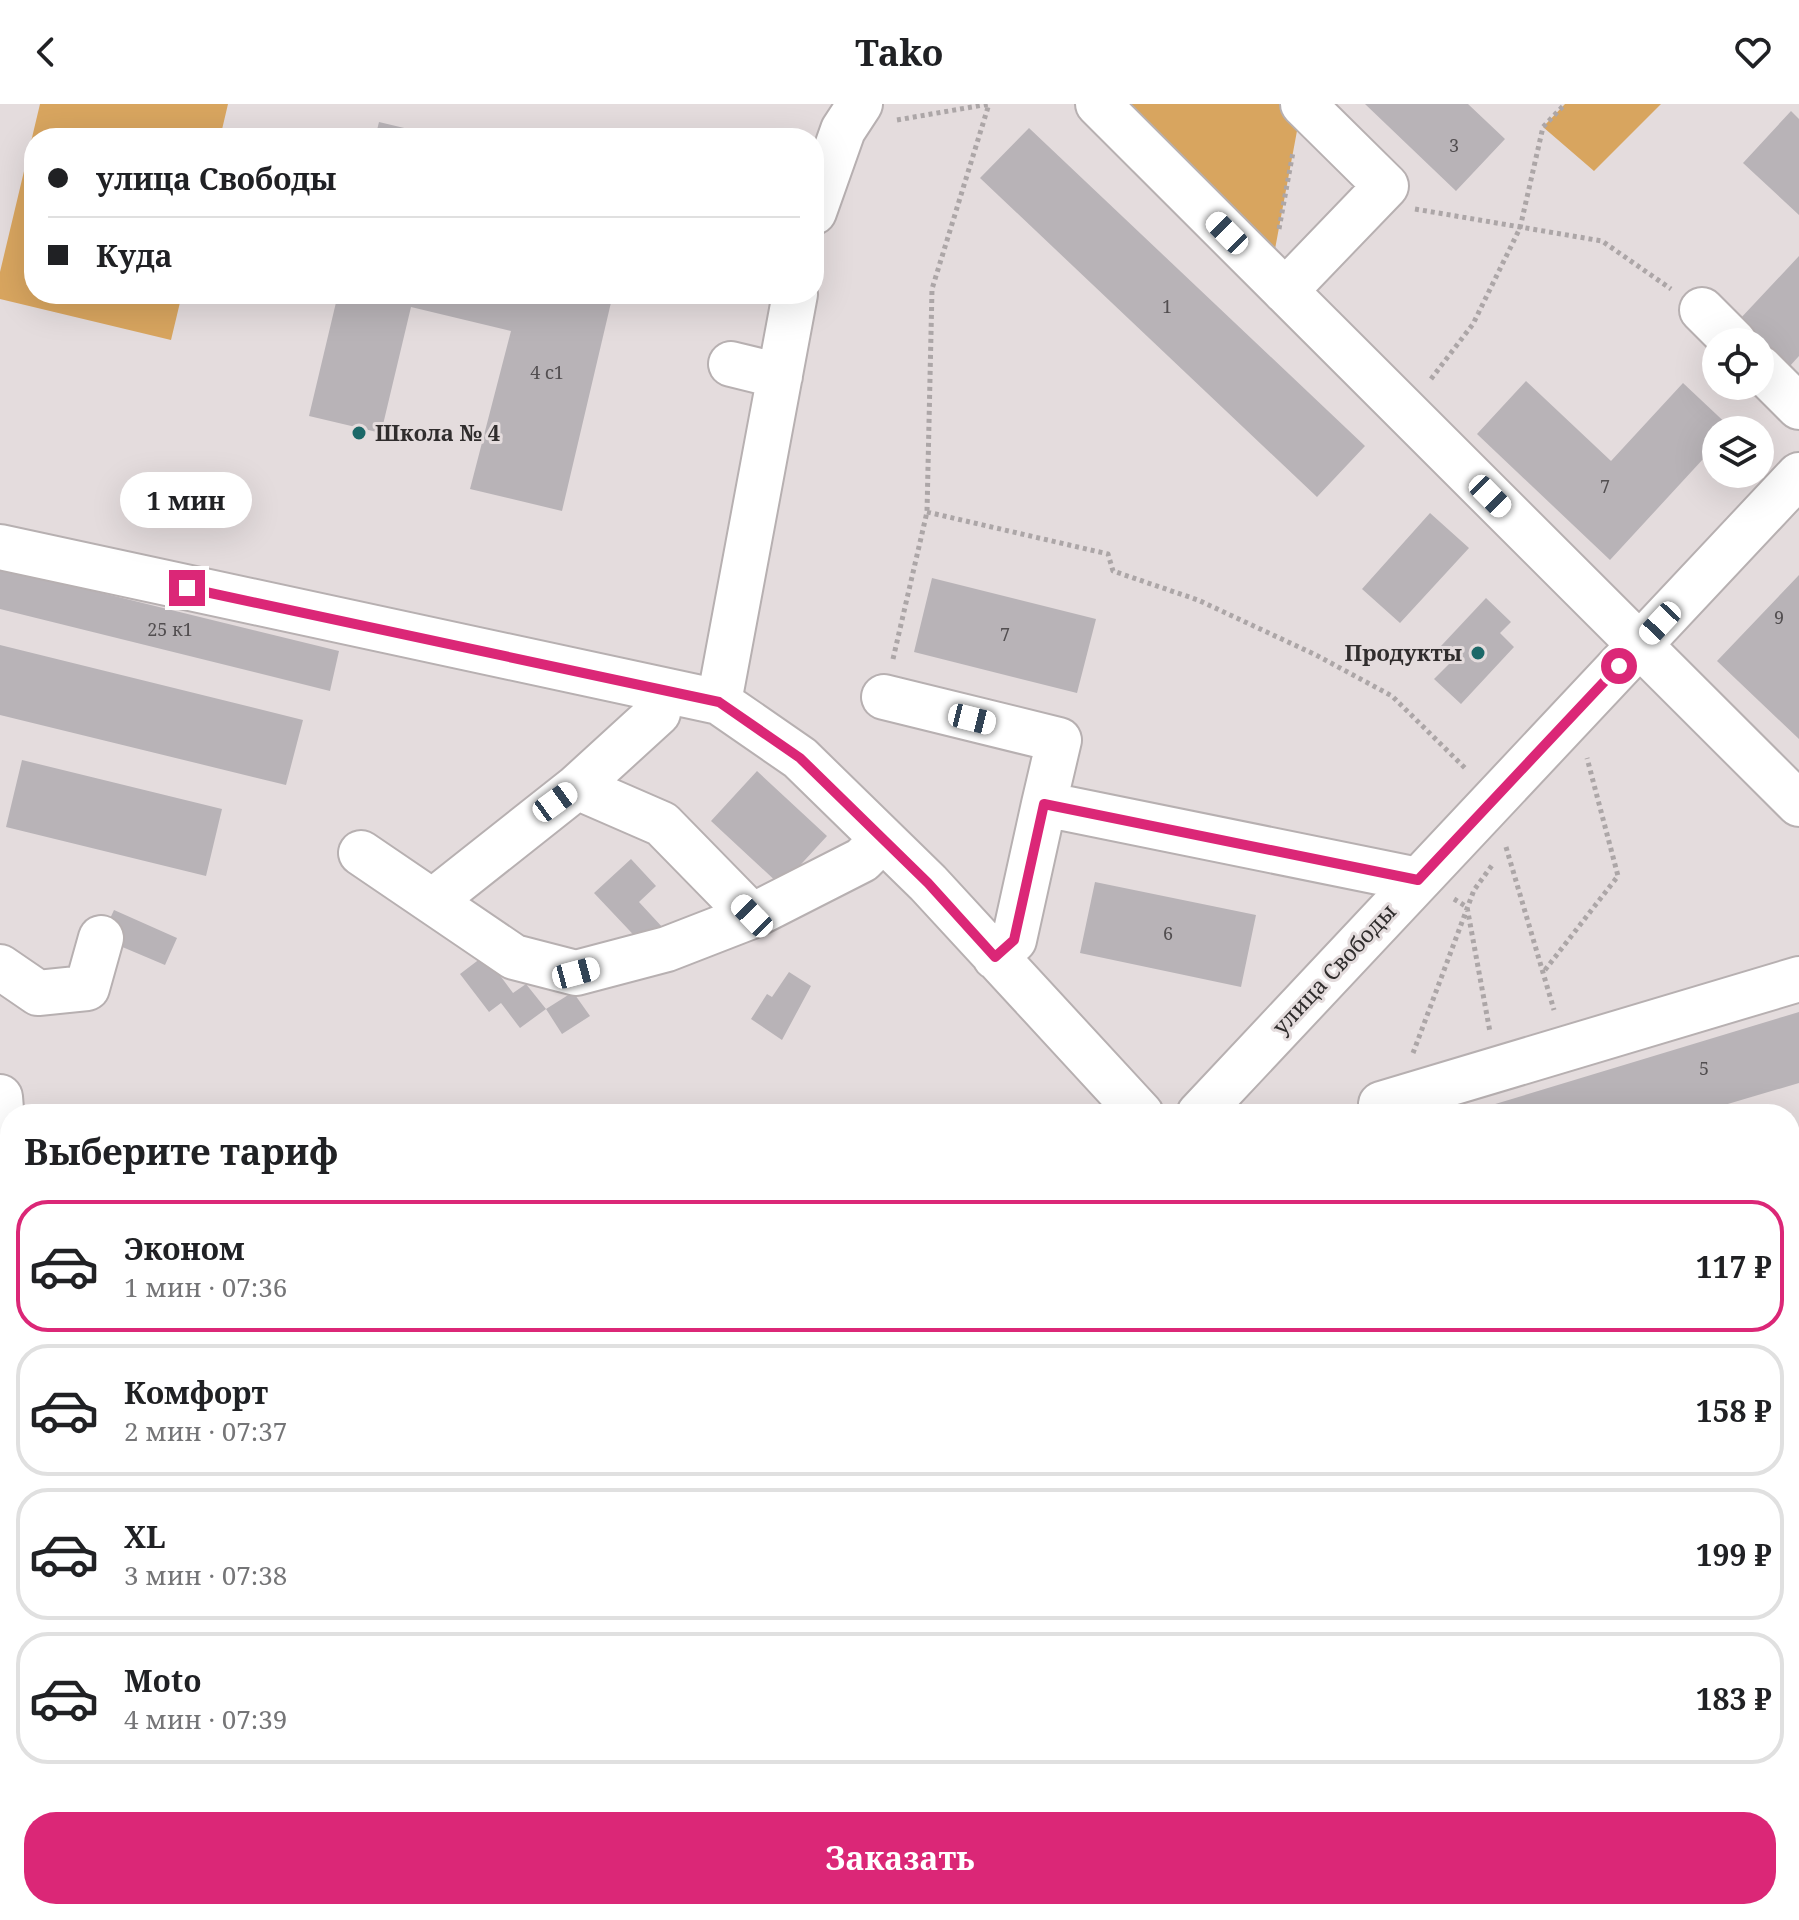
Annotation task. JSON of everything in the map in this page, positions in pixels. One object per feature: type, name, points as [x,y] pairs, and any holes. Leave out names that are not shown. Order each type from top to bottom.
[{"type":"street","points":[[1098,104],[1799,804]]},
{"type":"street","points":[[1278,284],[1386,186],[1303,104]]},
{"type":"street","points":[[824,186],[851,117]]},
{"type":"street","points":[[719,702],[793,304]]},
{"type":"street","points":[[1702,310],[1720,328]]},
{"type":"street","points":[[731,364],[780,376]]},
{"type":"street","points":[[1774,382],[1799,407]]},
{"type":"street","name":"улица Свободы","points":[[1208,1104],[1799,475]]},
{"type":"street","points":[[0,547],[719,702],[800,758],[883,839],[1132,1104]]},
{"type":"street","points":[[884,697],[1059,740],[1014,940],[995,957]]},
{"type":"street","points":[[433,901],[577,787],[658,713]]},
{"type":"street","points":[[577,787],[662,824],[752,916]]},
{"type":"street","points":[[1044,804],[1418,880]]},
{"type":"street","points":[[361,853],[514,957],[576,973],[667,949],[752,916],[862,860],[883,839]]},
{"type":"street","points":[[0,967],[38,993],[87,988],[101,938]]},
{"type":"street","points":[[1381,1104],[1799,979]]},
{"type":"path","points":[[851,117],[989,104],[932,289],[927,512],[884,697]]},
{"type":"path","points":[[1407,412],[1473,324],[1520,228],[1543,127],[1565,104]]},
{"type":"path","points":[[1278,284],[1293,151]]},
{"type":"path","points":[[1371,202],[1602,241],[1702,310]]},
{"type":"path","points":[[927,512],[1108,554],[1113,571],[1198,600],[1316,655],[1392,696],[1496,798]]},
{"type":"path","points":[[1544,971],[1618,876],[1586,756]]},
{"type":"path","points":[[1381,1104],[1405,1072],[1474,890],[1506,847]]},
{"type":"path","points":[[1418,880],[1467,907]]},
{"type":"path","points":[[1519,887],[1564,1050]]},
{"type":"path","points":[[1467,907],[1497,1070]]},
{"type":"shaded area","points":[[40,104],[228,104],[222,128],[34,128]]},
{"type":"shaded area","points":[[1098,104],[1302,104],[1270,276]]},
{"type":"shaded area","points":[[1565,104],[1661,104],[1594,171],[1543,127]]},
{"type":"shaded area","points":[[24,171],[24,304],[180,304],[171,340],[0,299],[0,272]]},
{"type":"building","points":[[1365,104],[1468,104],[1505,139],[1456,191]]},
{"type":"building","points":[[1791,111],[1799,119],[1799,215],[1743,163]]},
{"type":"building","points":[[379,122],[404,128],[378,128]]},
{"type":"building","points":[[1029,128],[1365,446],[1317,497],[980,178]]},
{"type":"building","points":[[1799,256],[1799,356],[1789,367],[1774,353],[1774,328],[1748,328],[1739,320]]},
{"type":"building","points":[[336,304],[611,304],[562,511],[470,489],[511,331],[411,307],[381,433],[309,416]]},
{"type":"building","points":[[1526,381],[1611,461],[1683,383],[1718,416],[1702,416],[1702,460],[1610,560],[1477,434]]},
{"type":"building","points":[[1430,513],[1469,548],[1400,623],[1362,589]]},
{"type":"building","points":[[0,568],[339,651],[330,691],[0,609]]},
{"type":"building","points":[[1799,575],[1799,739],[1717,661]]},
{"type":"building","points":[[932,578],[1096,619],[1077,693],[914,652]]},
{"type":"building","name":"Продукты","points":[[1486,598],[1511,622],[1500,633],[1514,647],[1461,704],[1434,679],[1454,659],[1441,646]]},
{"type":"building","points":[[0,645],[303,720],[286,785],[0,715]]},
{"type":"building","points":[[22,760],[222,809],[206,876],[6,827]]},
{"type":"building","points":[[757,771],[827,836],[781,886],[711,821]]},
{"type":"building","points":[[631,859],[656,886],[639,902],[664,929],[645,947],[594,893]]},
{"type":"building","points":[[1095,882],[1256,915],[1241,987],[1080,953]]},
{"type":"building","points":[[114,910],[177,938],[165,965],[101,938]]},
{"type":"building","points":[[485,955],[513,993],[526,984],[546,1009],[520,1028],[501,1003],[489,1012],[460,974]]},
{"type":"building","points":[[789,972],[811,986],[782,1040],[751,1019],[767,994],[772,997]]},
{"type":"building","points":[[573,992],[590,1016],[562,1034],[546,1009]]},
{"type":"building","points":[[1799,1012],[1799,1083],[1728,1104],[1495,1104]]},
{"type":"place","name":"Школа № 4","points":[[359,433]]},
{"type":"place","name":"Продукты","points":[[1478,653]]},
{"type":"route","points":[[187,588],[719,702],[800,758],[928,883],[995,957],[1014,940],[1044,804],[1418,880],[1619,666]]}]
